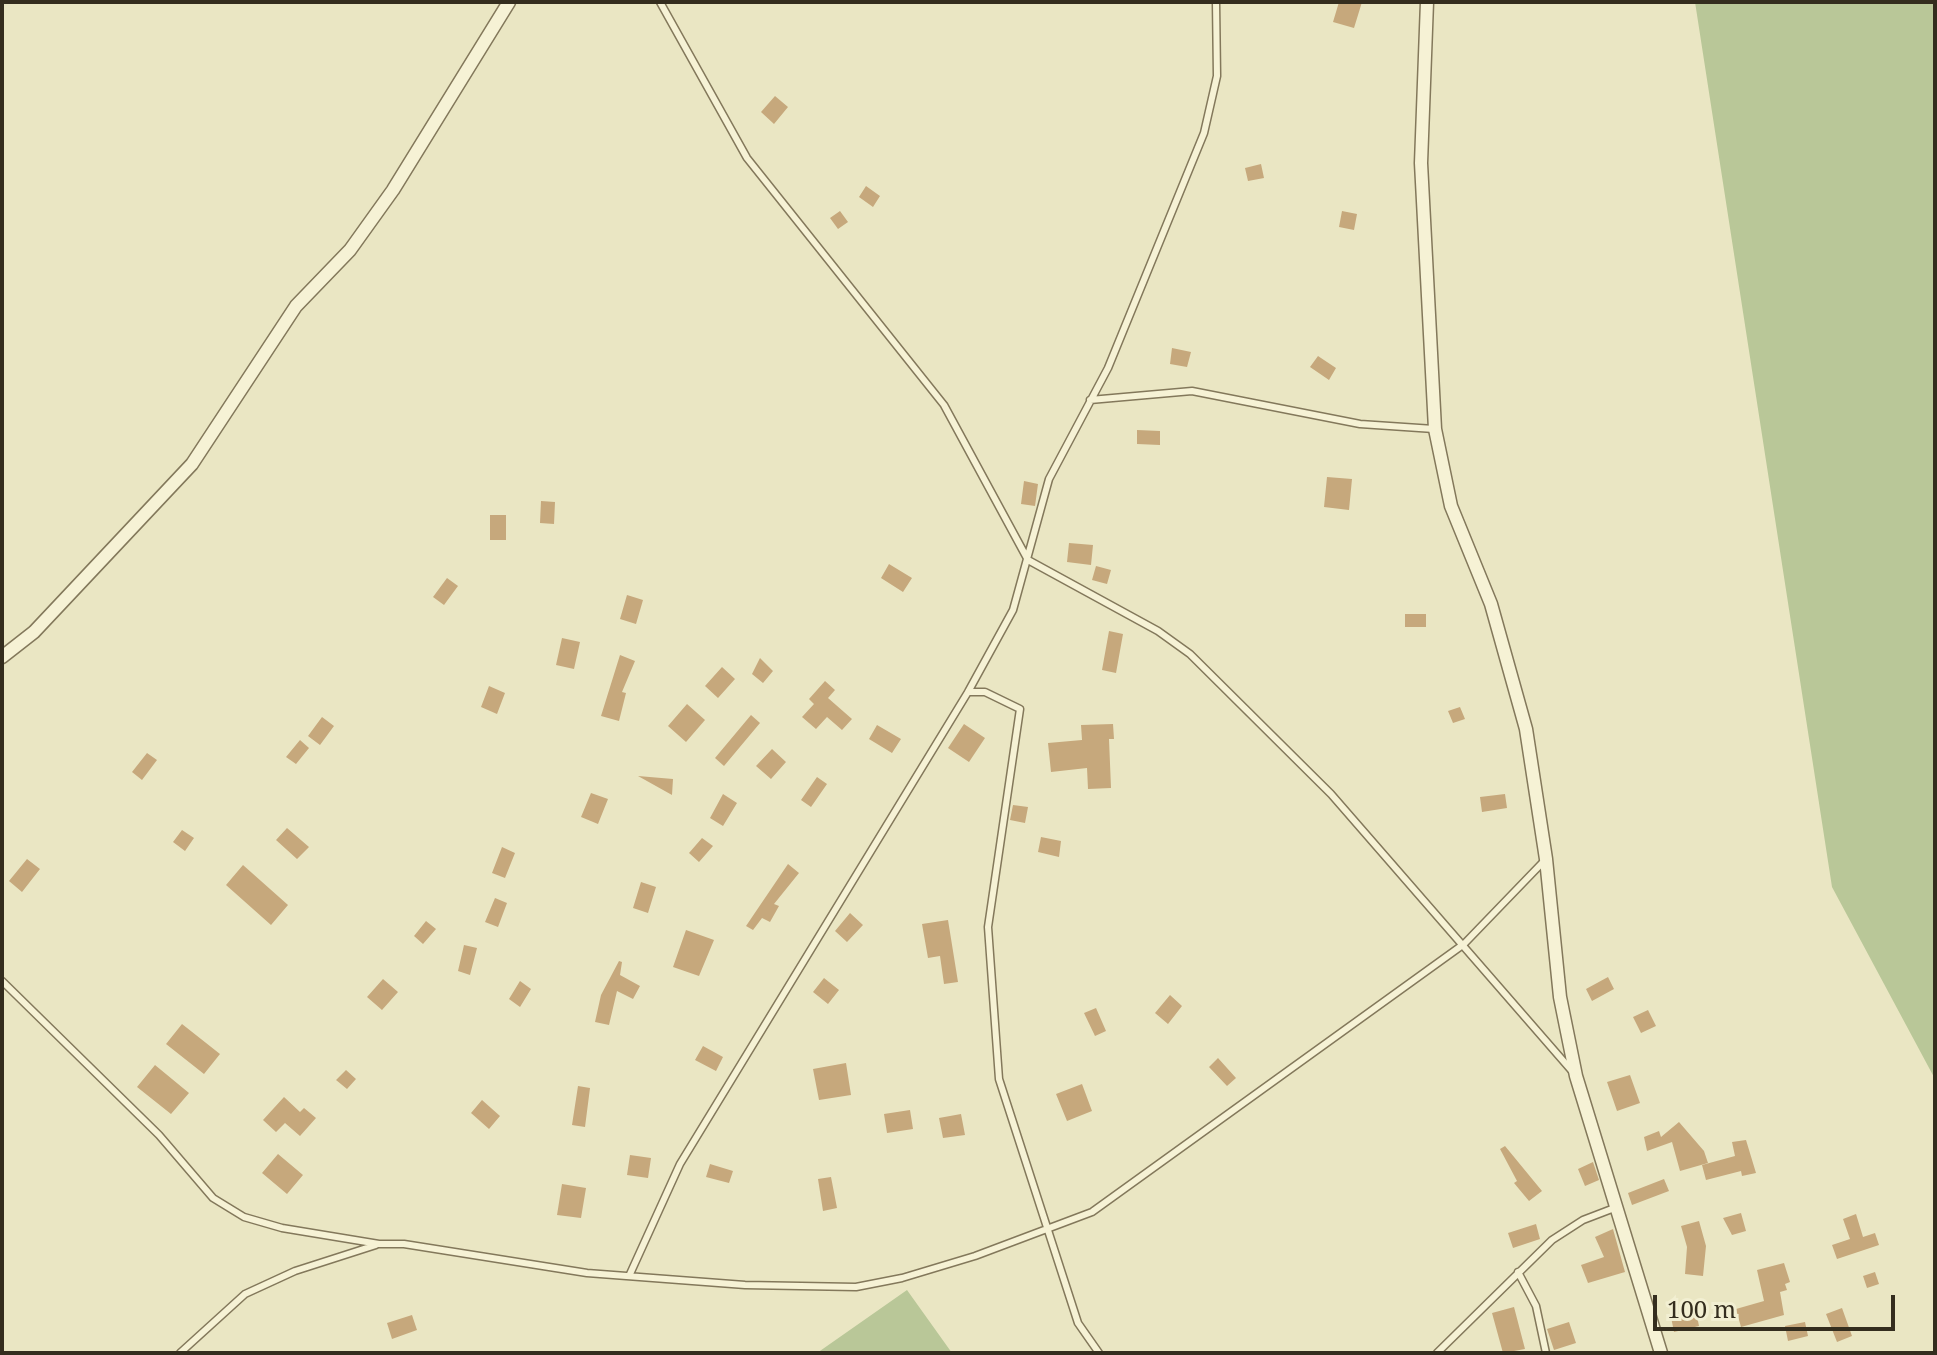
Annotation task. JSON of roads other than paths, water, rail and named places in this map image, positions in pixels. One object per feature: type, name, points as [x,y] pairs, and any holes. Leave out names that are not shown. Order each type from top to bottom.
[{"type":"street","points":[[2,657],[34,632],[192,464],[296,306],[350,250],[393,190],[509,2]]},
{"type":"street","points":[[1427,2],[1421,163],[1435,429],[1451,506],[1491,604],[1526,729],[1546,859],[1560,997],[1576,1076],[1661,1353]]},
{"type":"lane","points":[[660,2],[747,158],[944,405],[1028,560],[1158,631],[1190,654],[1331,794],[1576,1076]]},
{"type":"lane","points":[[630,1274],[680,1164],[968,692],[1013,610],[1049,479],[1108,368],[1204,133],[1217,76],[1216,2]]},
{"type":"lane","points":[[1090,400],[1192,391],[1360,424],[1435,429]]},
{"type":"lane","points":[[968,692],[985,692],[1020,709],[988,927],[999,1079],[1078,1323],[1099,1353]]},
{"type":"lane","points":[[2,981],[41,1023],[159,1135],[213,1198],[244,1217],[282,1228],[379,1244],[404,1244],[587,1273],[745,1285],[856,1287],[902,1278],[1049,1231],[1092,1212],[1464,944],[1546,859]]},
{"type":"lane","points":[[1437,1353],[1552,1240],[1583,1220],[1617,1207]]},
{"type":"lane","points":[[180,1353],[245,1294],[295,1271],[379,1244]]},
{"type":"lane","points":[[1518,1272],[1536,1306],[1546,1353]]}]
